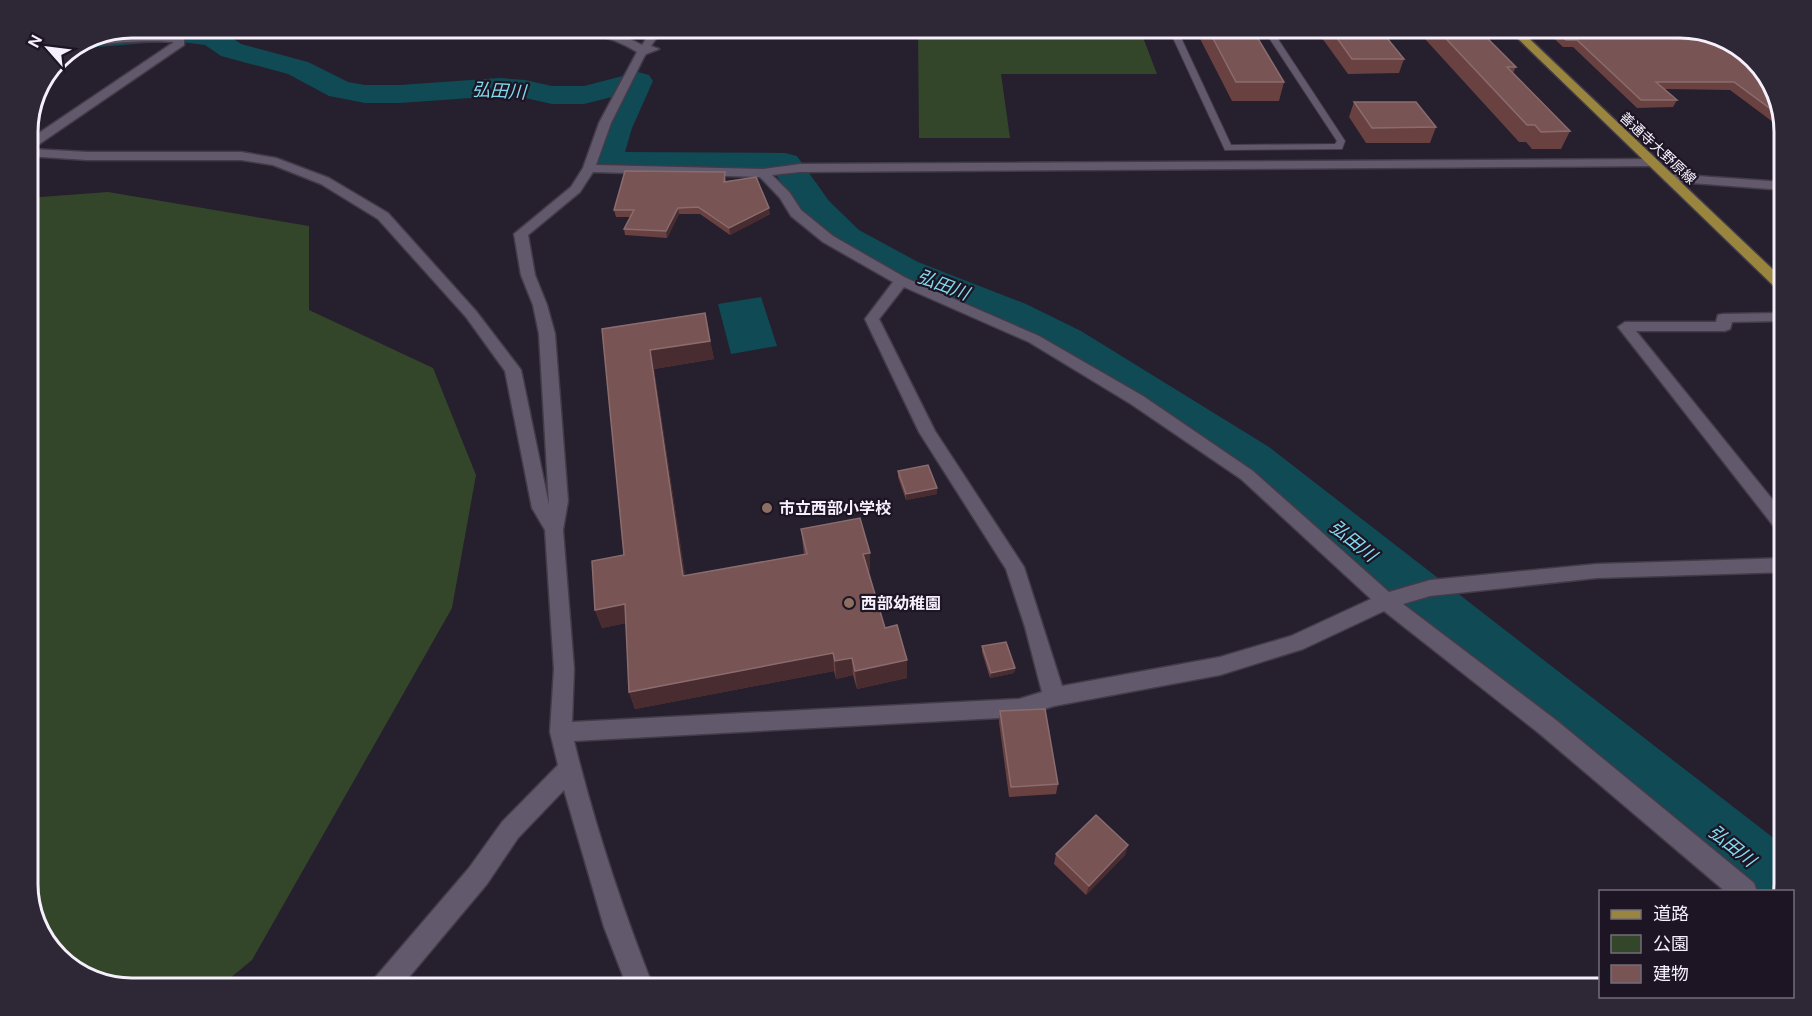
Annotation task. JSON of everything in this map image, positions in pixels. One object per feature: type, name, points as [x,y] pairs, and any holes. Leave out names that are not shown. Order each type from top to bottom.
[{"type":"main road","name":"善通寺大野原線","points":[[1522,38],[1774,278]]},
{"type":"street","points":[[618,38],[651,50]]},
{"type":"street","points":[[637,978],[617,927],[581,815],[561,732],[564,669],[554,530],[559,501],[547,334],[540,305],[528,275],[521,234],[576,189],[589,168],[605,123],[651,50],[655,38]]},
{"type":"street","points":[[38,140],[180,43],[180,40],[141,39],[101,43]]},
{"type":"street","points":[[38,153],[87,156],[241,156],[276,162],[325,182],[383,216],[471,314],[513,370],[541,508],[554,530]]},
{"type":"street","points":[[589,168],[769,172],[800,168],[1650,162]]},
{"type":"street","points":[[769,172],[796,213],[828,239],[901,281],[1034,339],[1137,400],[1247,475],[1744,890]]},
{"type":"street","points":[[1669,178],[1774,185]]},
{"type":"street","points":[[901,281],[873,319],[927,432],[1015,567],[1035,627],[1054,697]]},
{"type":"street","points":[[1774,317],[1723,318],[1725,326],[1625,327],[1774,514]]},
{"type":"street","points":[[561,732],[1019,708],[1054,697],[1220,666],[1296,643],[1393,598],[1430,588],[1597,571],[1774,565]]},
{"type":"street","points":[[391,978],[478,876],[510,830],[570,768]]},
{"type":"lane","points":[[1177,38],[1228,148],[1339,147],[1341,141],[1273,38]]},
{"type":"green space","points":[[918,38],[1143,38],[1157,74],[1001,74],[1010,138],[919,138]]},
{"type":"green space","points":[[108,192],[309,226],[309,310],[433,368],[476,475],[452,608],[252,960],[230,978],[119,978],[96,971],[74,959],[53,937],[39,903],[38,197]]},
{"type":"water","points":[[761,297],[777,346],[731,354],[718,304]]},
{"type":"building","points":[[1213,38],[1258,38],[1284,82],[1236,82]]},
{"type":"building","points":[[1337,38],[1387,38],[1404,59],[1352,59]]},
{"type":"building","points":[[1445,38],[1487,38],[1516,67],[1507,67],[1570,131],[1541,132],[1535,125],[1527,125]]},
{"type":"building","points":[[1564,38],[1673,38],[1705,41],[1727,50],[1747,65],[1762,85],[1771,109],[1734,82],[1656,82],[1677,100],[1641,100],[1577,40]]},
{"type":"building","points":[[1354,102],[1416,102],[1436,127],[1372,128]]},
{"type":"building","points":[[625,171],[725,172],[724,182],[756,177],[769,208],[729,228],[698,207],[678,208],[666,231],[624,229],[634,210],[614,210]]},
{"type":"building","points":[[705,313],[710,341],[650,350],[683,576],[807,554],[801,529],[860,518],[870,553],[863,554],[885,628],[897,625],[907,660],[855,671],[852,658],[835,661],[833,653],[629,692],[625,604],[595,610],[592,561],[624,555],[602,329]]},
{"type":"building","points":[[928,465],[937,488],[906,494],[898,471]]},
{"type":"building","points":[[1006,642],[1015,668],[991,673],[982,646]]},
{"type":"building","points":[[1045,709],[1058,784],[1011,787],[1000,711]]},
{"type":"building","points":[[1096,815],[1128,845],[1089,886],[1056,854]]},
{"type":"waterway","name":"弘田川","points":[[213,38],[231,50],[298,68],[340,90],[365,94],[400,94],[499,87],[525,89],[552,95],[584,95],[638,81],[616,128],[606,162],[785,163],[816,209],[846,238],[904,270],[1012,313],[1066,340],[1252,459],[1774,880]]},
{"type":"place","name":"市立西部小学校","points":[[767,508]]},
{"type":"place","name":"西部幼稚園","points":[[849,603]]}]
